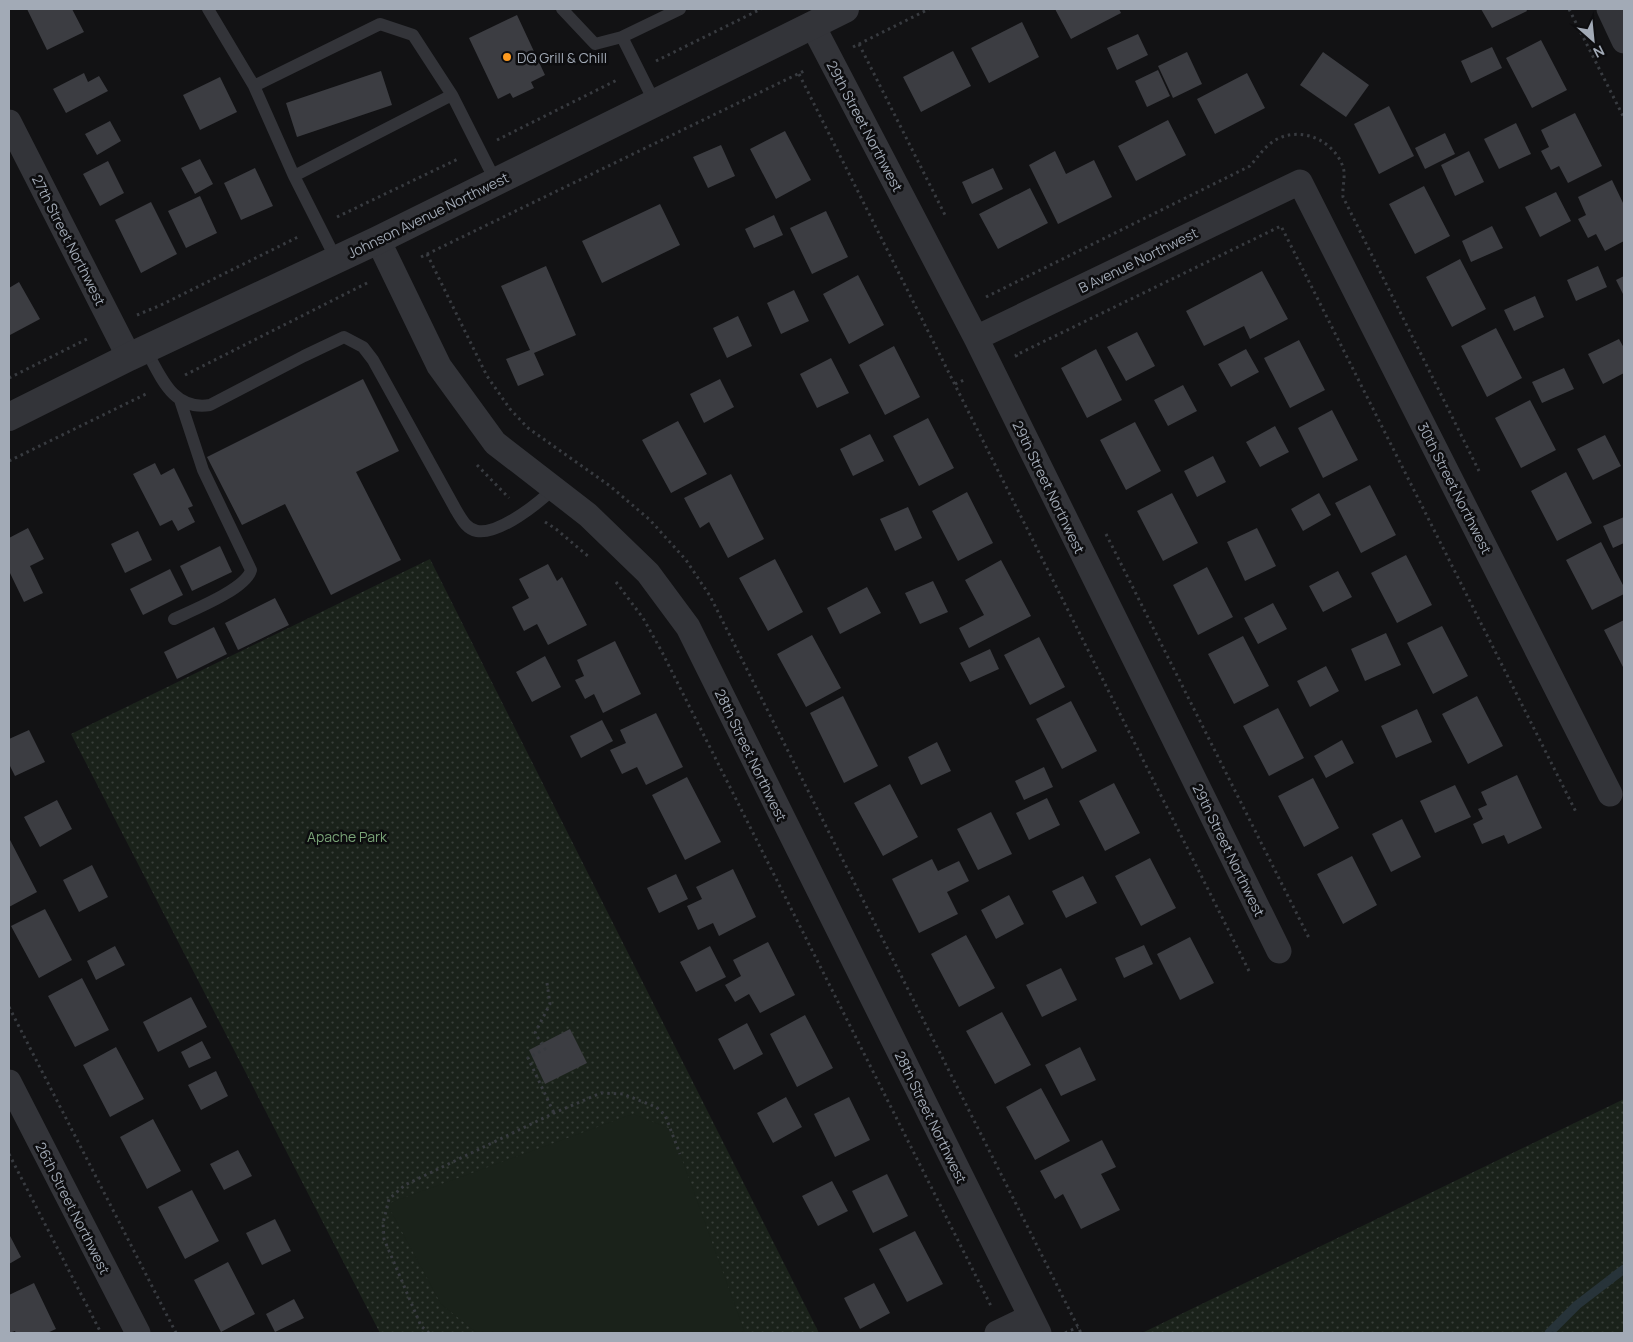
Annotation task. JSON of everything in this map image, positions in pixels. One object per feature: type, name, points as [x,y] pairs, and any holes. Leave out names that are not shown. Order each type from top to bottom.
[{"type":"street","name":"Johnson Avenue Northwest","points":[[9,417],[137,353],[378,240],[496,182],[655,103],[816,19],[845,9]]},
{"type":"street","points":[[1608,9],[1624,41]]},
{"type":"street","name":"29th Street Northwest","points":[[816,19],[1279,951]]},
{"type":"street","name":"27th Street Northwest","points":[[9,122],[113,326],[137,353]]},
{"type":"street","name":"B Avenue Northwest","points":[[976,338],[1300,182]]},
{"type":"street","name":"30th Street Northwest","points":[[1300,182],[1610,794]]},
{"type":"street","name":"28th Street Northwest","points":[[378,240],[439,366],[495,443],[588,515],[648,573],[688,627],[1035,1325]]},
{"type":"street","name":"26th Street Northwest","points":[[9,1082],[138,1333]]},
{"type":"street","points":[[1000,1332],[1035,1325]]},
{"type":"lane","points":[[208,9],[254,86],[294,176],[336,259]]},
{"type":"lane","points":[[562,9],[596,44],[622,37],[680,9]]},
{"type":"lane","points":[[254,86],[380,24],[413,35],[452,95],[496,182]]},
{"type":"lane","points":[[622,37],[655,103]]},
{"type":"lane","points":[[294,176],[452,95]]},
{"type":"lane","points":[[180,400],[200,406],[210,405],[344,337],[363,347],[374,360],[467,527],[476,531],[485,531],[500,526],[539,503],[554,488]]},
{"type":"lane","points":[[137,353],[180,400],[204,470],[252,570],[250,576],[237,588],[174,619]]},
{"type":"path","points":[[9,378],[761,9]]},
{"type":"path","points":[[853,47],[929,9]]},
{"type":"path","points":[[1569,9],[1624,118]]},
{"type":"path","points":[[860,44],[947,219]]},
{"type":"path","points":[[421,257],[806,70]]},
{"type":"path","points":[[799,74],[1249,971]]},
{"type":"path","points":[[982,289],[987,298],[1250,166],[1272,143],[1289,135],[1306,134],[1323,141],[1338,154],[1344,169],[1343,197],[1481,474]]},
{"type":"path","points":[[1020,364],[1016,355],[1281,226],[1577,814]]},
{"type":"path","points":[[9,460],[372,281]]},
{"type":"path","points":[[955,384],[969,378]]},
{"type":"path","points":[[475,463],[504,494],[556,529],[595,563]]},
{"type":"path","points":[[1105,532],[1309,938]]},
{"type":"path","points":[[609,576],[643,618],[662,652],[1000,1332]]},
{"type":"path","points":[[547,984],[550,1004],[535,1032],[545,1049],[528,1058],[554,1113]]},
{"type":"path","points":[[9,1007],[176,1333]]},
{"type":"path","points":[[428,1333],[421,1326],[384,1239],[383,1222],[389,1199],[405,1185],[554,1113],[601,1093],[623,1094],[656,1107],[665,1115],[680,1154]]},
{"type":"path","points":[[9,1154],[101,1333]]},
{"type":"path","points":[[1065,1333],[1078,1327]]},
{"type":"green space","name":"Apache Park","points":[[430,559],[819,1333],[380,1333],[71,734]]},
{"type":"green space","points":[[1624,1099],[1624,1333],[1142,1333]]},
{"type":"green space","points":[[633,1114],[671,1129],[745,1333],[477,1333],[441,1304],[387,1204]]},
{"type":"building","points":[[27,9],[72,9],[84,32],[47,50]]},
{"type":"building","points":[[1055,9],[1119,9],[1121,13],[1071,39]]},
{"type":"building","points":[[1481,9],[1526,9],[1527,11],[1492,28]]},
{"type":"building","name":"DQ Grill & Chill","points":[[517,15],[545,75],[531,82],[534,88],[513,98],[510,93],[498,99],[469,38]]},
{"type":"building","points":[[1022,22],[1039,57],[989,83],[971,48]]},
{"type":"building","points":[[1138,34],[1148,55],[1117,70],[1107,48]]},
{"type":"building","points":[[1541,40],[1567,90],[1532,108],[1506,58]]},
{"type":"building","points":[[1492,47],[1502,68],[1471,83],[1461,61]]},
{"type":"building","points":[[953,51],[971,86],[921,112],[903,77]]},
{"type":"building","points":[[1187,52],[1202,84],[1173,98],[1158,66]]},
{"type":"building","points":[[1323,52],[1369,85],[1346,117],[1300,85]]},
{"type":"building","points":[[1158,70],[1170,96],[1147,107],[1135,81]]},
{"type":"building","points":[[381,71],[392,105],[297,137],[286,103]]},
{"type":"building","points":[[84,73],[88,82],[99,76],[108,91],[66,113],[53,89]]},
{"type":"building","points":[[1247,73],[1265,108],[1215,134],[1197,99]]},
{"type":"building","points":[[220,77],[237,112],[200,130],[183,95]]},
{"type":"building","points":[[1389,106],[1414,156],[1379,174],[1354,124]]},
{"type":"building","points":[[1575,113],[1602,166],[1568,183],[1559,166],[1551,170],[1541,151],[1549,147],[1541,130]]},
{"type":"building","points":[[1168,120],[1186,155],[1136,181],[1118,146]]},
{"type":"building","points":[[110,121],[121,141],[97,155],[85,134]]},
{"type":"building","points":[[1516,123],[1531,154],[1499,169],[1484,139]]},
{"type":"building","points":[[785,131],[811,180],[776,199],[750,149]]},
{"type":"building","points":[[1445,133],[1455,154],[1425,169],[1415,148]]},
{"type":"building","points":[[721,145],[735,176],[708,188],[693,157]]},
{"type":"building","points":[[1055,151],[1066,174],[1094,160],[1112,197],[1058,224],[1029,165]]},
{"type":"building","points":[[1469,151],[1484,182],[1455,196],[1441,165]]},
{"type":"building","points":[[200,159],[213,184],[195,194],[181,168]]},
{"type":"building","points":[[108,161],[124,193],[100,206],[83,174]]},
{"type":"building","points":[[255,168],[273,206],[241,220],[224,183]]},
{"type":"building","points":[[993,168],[1003,189],[972,204],[962,182]]},
{"type":"building","points":[[1612,180],[1624,205],[1624,241],[1605,251],[1596,234],[1588,238],[1578,219],[1586,215],[1578,197]]},
{"type":"building","points":[[1424,186],[1450,236],[1415,254],[1389,204]]},
{"type":"building","points":[[1030,188],[1048,223],[998,249],[979,214]]},
{"type":"building","points":[[1556,192],[1571,221],[1540,237],[1525,207]]},
{"type":"building","points":[[200,196],[217,233],[186,248],[168,211]]},
{"type":"building","points":[[151,202],[177,254],[141,273],[115,220]]},
{"type":"building","points":[[660,204],[680,245],[602,283],[582,241]]},
{"type":"building","points":[[826,211],[848,257],[812,274],[790,228]]},
{"type":"building","points":[[774,215],[783,235],[754,248],[745,229]]},
{"type":"building","points":[[1492,226],[1503,248],[1471,262],[1462,241]]},
{"type":"building","points":[[1460,259],[1486,309],[1452,327],[1426,277]]},
{"type":"building","points":[[546,266],[576,335],[534,353],[544,375],[518,386],[506,359],[530,350],[501,286]]},
{"type":"building","points":[[1598,266],[1607,287],[1576,301],[1567,280]]},
{"type":"building","points":[[1262,271],[1288,319],[1250,339],[1244,326],[1204,346],[1186,311]]},
{"type":"building","points":[[858,275],[884,325],[849,344],[823,294]]},
{"type":"building","points":[[1624,276],[1624,296],[1616,280]]},
{"type":"building","points":[[19,282],[40,319],[10,335],[9,288]]},
{"type":"building","points":[[794,290],[809,321],[781,334],[767,303]]},
{"type":"building","points":[[1535,296],[1544,317],[1514,331],[1504,310]]},
{"type":"building","points":[[738,316],[752,346],[727,358],[713,328]]},
{"type":"building","points":[[1496,328],[1522,378],[1487,397],[1461,346]]},
{"type":"building","points":[[1137,332],[1155,366],[1126,381],[1107,347]]},
{"type":"building","points":[[1619,339],[1624,348],[1624,373],[1603,384],[1588,354]]},
{"type":"building","points":[[1299,340],[1325,390],[1290,408],[1264,358]]},
{"type":"building","points":[[894,346],[920,397],[885,415],[859,365]]},
{"type":"building","points":[[1096,349],[1122,400],[1087,418],[1061,368]]},
{"type":"building","points":[[1246,349],[1259,372],[1231,387],[1218,364]]},
{"type":"building","points":[[831,358],[849,393],[817,408],[800,374]]},
{"type":"building","points":[[1564,368],[1574,389],[1542,403],[1532,382]]},
{"type":"building","points":[[363,379],[399,451],[356,472],[401,560],[331,595],[285,504],[242,525],[207,457]]},
{"type":"building","points":[[720,379],[734,407],[704,423],[690,394]]},
{"type":"building","points":[[1183,385],[1197,411],[1168,426],[1154,400]]},
{"type":"building","points":[[1530,400],[1556,450],[1521,468],[1495,418]]},
{"type":"building","points":[[1332,410],[1358,460],[1323,478],[1298,428]]},
{"type":"building","points":[[928,418],[954,468],[919,486],[893,436]]},
{"type":"building","points":[[678,421],[707,474],[671,493],[642,440]]},
{"type":"building","points":[[1135,422],[1161,471],[1126,490],[1100,440]]},
{"type":"building","points":[[1275,426],[1289,452],[1260,467],[1246,442]]},
{"type":"building","points":[[870,434],[884,461],[853,476],[840,449]]},
{"type":"building","points":[[1605,435],[1621,466],[1593,480],[1577,449]]},
{"type":"building","points":[[1213,456],[1226,482],[1197,497],[1184,471]]},
{"type":"building","points":[[155,463],[161,475],[174,468],[193,506],[188,508],[195,522],[178,531],[172,520],[160,526],[133,474]]},
{"type":"building","points":[[1566,472],[1592,523],[1557,541],[1531,491]]},
{"type":"building","points":[[731,474],[764,539],[728,558],[709,522],[700,528],[684,498]]},
{"type":"building","points":[[1370,485],[1396,535],[1361,553],[1335,503]]},
{"type":"building","points":[[967,492],[993,543],[958,561],[932,511]]},
{"type":"building","points":[[1172,493],[1198,543],[1163,561],[1137,511]]},
{"type":"building","points":[[1319,493],[1331,515],[1303,531],[1291,509]]},
{"type":"building","points":[[908,507],[922,538],[895,551],[880,519]]},
{"type":"building","points":[[1624,517],[1624,543],[1613,548],[1603,526]]},
{"type":"building","points":[[28,528],[44,559],[30,566],[43,593],[24,602],[9,571],[9,538]]},
{"type":"building","points":[[1257,528],[1276,566],[1245,581],[1227,542]]},
{"type":"building","points":[[138,531],[152,560],[125,573],[111,544]]},
{"type":"building","points":[[1601,542],[1624,587],[1624,594],[1592,610],[1566,560]]},
{"type":"building","points":[[220,546],[232,572],[192,591],[180,566]]},
{"type":"building","points":[[1406,555],[1432,605],[1397,623],[1371,573]]},
{"type":"building","points":[[775,559],[803,612],[768,631],[739,578]]},
{"type":"building","points":[[1001,560],[1031,616],[969,648],[959,628],[984,615],[965,580]]},
{"type":"building","points":[[548,564],[557,581],[562,577],[587,625],[548,645],[537,624],[524,631],[512,607],[529,598],[519,579]]},
{"type":"building","points":[[1207,567],[1233,617],[1198,635],[1173,585]]},
{"type":"building","points":[[170,569],[183,595],[143,615],[130,589]]},
{"type":"building","points":[[1338,571],[1352,597],[1323,612],[1309,586]]},
{"type":"building","points":[[933,581],[948,612],[920,624],[905,593]]},
{"type":"building","points":[[867,587],[881,613],[840,634],[827,608]]},
{"type":"building","points":[[275,598],[289,625],[238,650],[225,623]]},
{"type":"building","points":[[1273,603],[1287,629],[1258,644],[1244,618]]},
{"type":"building","points":[[1624,620],[1624,669],[1604,630]]},
{"type":"building","points":[[1442,626],[1468,676],[1433,694],[1407,643]]},
{"type":"building","points":[[214,627],[227,654],[177,679],[164,652]]},
{"type":"building","points":[[1386,633],[1401,665],[1365,681],[1351,649]]},
{"type":"building","points":[[812,635],[841,688],[806,707],[777,654]]},
{"type":"building","points":[[1243,636],[1269,686],[1234,704],[1208,654]]},
{"type":"building","points":[[1039,637],[1065,687],[1030,705],[1004,655]]},
{"type":"building","points":[[615,641],[641,694],[603,713],[594,694],[585,699],[575,680],[584,676],[577,660]]},
{"type":"building","points":[[990,649],[999,669],[970,682],[960,663]]},
{"type":"building","points":[[545,656],[561,687],[532,702],[516,672]]},
{"type":"building","points":[[1326,666],[1339,691],[1310,707],[1297,681]]},
{"type":"building","points":[[843,696],[878,766],[844,783],[810,713]]},
{"type":"building","points":[[1477,696],[1503,746],[1468,764],[1442,714]]},
{"type":"building","points":[[1071,701],[1097,751],[1062,769],[1036,719]]},
{"type":"building","points":[[1278,708],[1304,758],[1269,776],[1243,726]]},
{"type":"building","points":[[1417,709],[1432,742],[1396,758],[1381,726]]},
{"type":"building","points":[[656,713],[683,767],[646,785],[637,767],[622,774],[610,750],[626,743],[620,730]]},
{"type":"building","points":[[602,720],[613,741],[581,758],[570,736]]},
{"type":"building","points":[[29,730],[45,762],[15,776],[9,764],[9,739]]},
{"type":"building","points":[[1342,740],[1354,763],[1326,778],[1314,756]]},
{"type":"building","points":[[937,742],[951,771],[921,785],[908,757]]},
{"type":"building","points":[[1044,767],[1053,787],[1024,800],[1015,781]]},
{"type":"building","points":[[1517,775],[1542,828],[1508,844],[1504,835],[1482,844],[1473,824],[1483,819],[1478,809],[1487,805],[1481,792]]},
{"type":"building","points":[[687,777],[721,842],[685,860],[652,795]]},
{"type":"building","points":[[1313,778],[1339,828],[1304,847],[1278,796]]},
{"type":"building","points":[[1114,783],[1140,833],[1105,851],[1079,801]]},
{"type":"building","points":[[890,784],[918,837],[883,856],[854,803]]},
{"type":"building","points":[[1455,785],[1471,817],[1435,833],[1420,801]]},
{"type":"building","points":[[1047,798],[1060,825],[1029,840],[1016,813]]},
{"type":"building","points":[[57,800],[72,829],[40,847],[24,817]]},
{"type":"building","points":[[991,812],[1012,854],[978,870],[957,829]]},
{"type":"building","points":[[1402,819],[1421,857],[1391,872],[1372,834]]},
{"type":"building","points":[[9,838],[37,892],[9,907]]},
{"type":"building","points":[[1352,856],[1377,905],[1343,924],[1317,874]]},
{"type":"building","points":[[1150,858],[1176,908],[1141,926],[1115,876]]},
{"type":"building","points":[[932,859],[938,871],[959,861],[969,881],[947,892],[958,914],[919,933],[892,879]]},
{"type":"building","points":[[92,865],[108,897],[79,912],[63,880]]},
{"type":"building","points":[[733,869],[756,917],[719,936],[713,923],[698,930],[687,906],[702,899],[696,887]]},
{"type":"building","points":[[676,874],[688,899],[659,913],[647,888]]},
{"type":"building","points":[[1083,876],[1097,903],[1066,918],[1052,891]]},
{"type":"building","points":[[1009,895],[1024,924],[996,939],[981,910]]},
{"type":"building","points":[[45,909],[72,960],[39,978],[11,926]]},
{"type":"building","points":[[966,935],[995,988],[959,1007],[931,954]]},
{"type":"building","points":[[1190,937],[1214,983],[1180,1000],[1157,954]]},
{"type":"building","points":[[768,942],[795,995],[760,1013],[749,994],[735,1002],[725,985],[741,976],[733,960]]},
{"type":"building","points":[[1144,945],[1153,964],[1124,978],[1115,958]]},
{"type":"building","points":[[115,946],[125,965],[96,980],[87,961]]},
{"type":"building","points":[[710,946],[726,977],[696,992],[680,962]]},
{"type":"building","points":[[1061,968],[1077,1000],[1042,1017],[1026,985]]},
{"type":"building","points":[[82,978],[109,1030],[75,1047],[48,996]]},
{"type":"building","points":[[191,997],[207,1027],[158,1052],[143,1022]]},
{"type":"building","points":[[1002,1012],[1031,1065],[995,1084],[966,1031]]},
{"type":"building","points":[[805,1015],[833,1068],[797,1087],[770,1034]]},
{"type":"building","points":[[747,1023],[763,1054],[734,1070],[718,1039]]},
{"type":"building","points":[[570,1029],[587,1063],[545,1084],[529,1050]]},
{"type":"building","points":[[202,1041],[211,1058],[189,1068],[181,1052]]},
{"type":"building","points":[[116,1047],[144,1099],[110,1117],[83,1065]]},
{"type":"building","points":[[1080,1047],[1096,1080],[1061,1096],[1045,1065]]},
{"type":"building","points":[[216,1071],[228,1096],[201,1110],[188,1085]]},
{"type":"building","points":[[1041,1088],[1070,1141],[1035,1160],[1006,1107]]},
{"type":"building","points":[[786,1097],[802,1127],[773,1143],[757,1113]]},
{"type":"building","points":[[849,1097],[870,1140],[835,1157],[814,1114]]},
{"type":"building","points":[[153,1119],[181,1171],[147,1189],[120,1137]]},
{"type":"building","points":[[1102,1140],[1116,1167],[1101,1174],[1120,1210],[1081,1229],[1063,1194],[1055,1199],[1040,1171]]},
{"type":"building","points":[[238,1150],[252,1176],[224,1190],[210,1164]]},
{"type":"building","points":[[887,1174],[908,1216],[873,1233],[852,1191]]},
{"type":"building","points":[[832,1181],[848,1211],[818,1226],[802,1196]]},
{"type":"building","points":[[192,1190],[219,1241],[185,1259],[158,1207]]},
{"type":"building","points":[[275,1219],[291,1251],[262,1265],[246,1233]]},
{"type":"building","points":[[915,1231],[943,1284],[907,1302],[879,1249]]},
{"type":"building","points":[[9,1234],[21,1257],[9,1264]]},
{"type":"building","points":[[228,1262],[255,1314],[221,1332],[194,1280]]},
{"type":"building","points":[[34,1283],[56,1329],[47,1333],[16,1333],[15,1331],[9,1333],[9,1295]]},
{"type":"building","points":[[874,1283],[890,1313],[860,1329],[844,1298]]},
{"type":"building","points":[[294,1299],[304,1318],[275,1332],[266,1314]]},
{"type":"waterway","points":[[1549,1333],[1577,1305],[1624,1269]]},
{"type":"place","name":"DQ Grill & Chill","points":[[507,57]]}]
